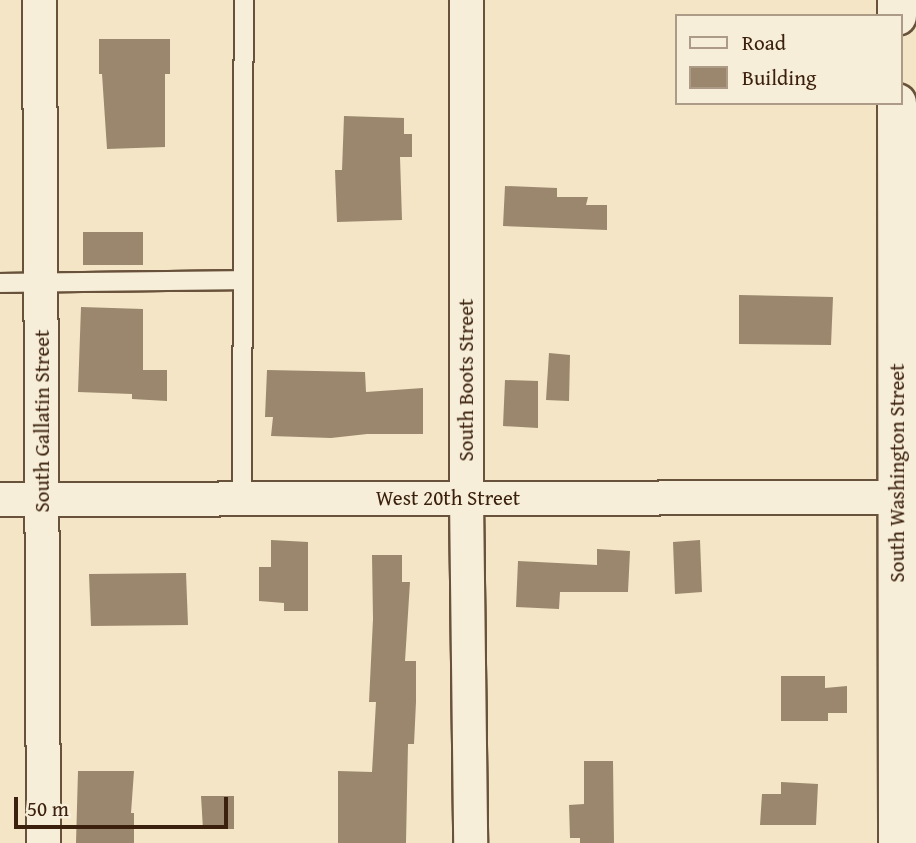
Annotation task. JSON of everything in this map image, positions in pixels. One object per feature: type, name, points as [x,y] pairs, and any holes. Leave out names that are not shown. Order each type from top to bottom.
[{"type":"main road","name":"South Washington Street","points":[[897,105],[907,236],[896,496],[898,843]]},
{"type":"street","name":"South Gallatin Street","points":[[39,0],[43,843]]},
{"type":"street","name":"South Boots Street","points":[[466,0],[466,498],[470,843]]},
{"type":"street","name":"West 20th Street","points":[[0,499],[896,496]]},
{"type":"lane","points":[[242,498],[244,0]]},
{"type":"lane","points":[[0,283],[243,280]]},
{"type":"building","points":[[99,39],[170,39],[170,74],[165,74],[165,147],[107,149],[102,74],[99,74]]},
{"type":"building","points":[[344,116],[404,118],[404,134],[412,134],[412,157],[400,157],[402,220],[337,222],[335,170],[342,170]]},
{"type":"building","points":[[505,186],[557,188],[557,197],[588,197],[586,205],[607,205],[607,230],[503,226]]},
{"type":"building","points":[[83,232],[143,232],[143,265],[83,265]]},
{"type":"building","points":[[739,295],[833,297],[831,345],[739,344]]},
{"type":"building","points":[[81,307],[143,309],[143,370],[167,370],[167,401],[132,399],[132,394],[78,392]]},
{"type":"building","points":[[549,353],[570,355],[569,401],[546,400]]},
{"type":"building","points":[[267,370],[365,372],[366,392],[423,388],[423,434],[367,434],[331,438],[271,436],[273,417],[265,417]]},
{"type":"building","points":[[505,380],[538,381],[538,428],[503,426]]},
{"type":"building","points":[[271,540],[308,542],[308,611],[284,611],[284,603],[259,601],[259,567],[271,567]]},
{"type":"building","points":[[700,540],[702,592],[675,594],[673,542]]},
{"type":"building","points":[[597,549],[630,551],[628,592],[560,592],[559,609],[516,607],[518,561],[597,565]]},
{"type":"building","points":[[372,555],[402,555],[402,582],[410,582],[405,661],[416,661],[416,702],[414,744],[408,744],[406,843],[338,843],[338,771],[372,772],[376,702],[369,702],[373,619]]},
{"type":"building","points":[[186,573],[188,625],[91,626],[89,574]]},
{"type":"building","points":[[781,676],[825,676],[825,688],[847,686],[847,713],[828,713],[828,721],[781,721]]},
{"type":"building","points":[[584,761],[613,761],[614,843],[580,843],[580,838],[570,838],[569,805],[584,804]]},
{"type":"building","points":[[78,771],[134,771],[131,813],[134,813],[134,843],[76,843]]},
{"type":"building","points":[[781,782],[818,784],[816,825],[760,825],[762,794],[781,794]]},
{"type":"building","points":[[201,796],[234,796],[234,829],[203,829]]}]
